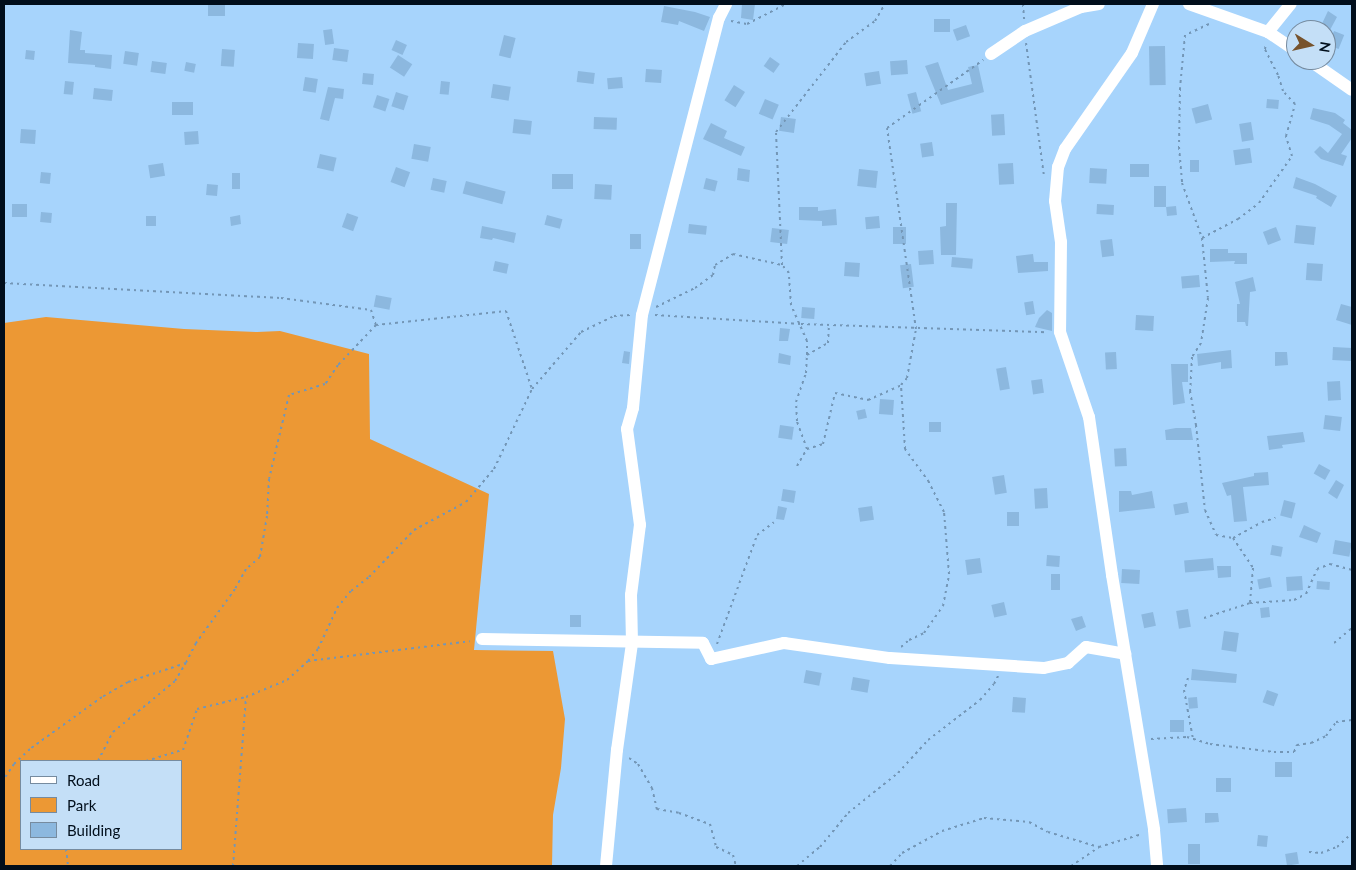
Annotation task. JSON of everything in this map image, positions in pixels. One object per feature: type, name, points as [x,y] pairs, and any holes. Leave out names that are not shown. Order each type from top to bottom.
[{"type":"street","points":[[606,866],[617,750],[632,643],[631,595],[640,524],[627,429],[633,408],[642,315],[719,18],[726,4]]},
{"type":"street","points":[[991,54],[1025,31],[1081,7],[1099,4]]},
{"type":"street","points":[[1153,4],[1132,53],[1065,149],[1058,167],[1055,201],[1061,242],[1060,332],[1089,418],[1154,830],[1157,866]]},
{"type":"street","points":[[1189,4],[1268,32],[1286,44]]},
{"type":"street","points":[[1268,32],[1291,4]]},
{"type":"street","points":[[1323,70],[1352,90]]},
{"type":"street","points":[[482,639],[703,643],[710,659],[784,642],[890,658],[1044,668],[1068,663],[1086,646],[1125,654]]},
{"type":"path","points":[[719,18],[747,24],[786,4]]},
{"type":"path","points":[[782,265],[776,132],[846,42],[875,20],[885,4]]},
{"type":"path","points":[[1023,4],[1035,114],[1042,145],[1042,172],[1045,179]]},
{"type":"path","points":[[1228,18],[1185,35],[1180,88],[1182,183],[1202,238],[1208,298],[1201,343],[1192,358],[1190,391],[1196,426],[1205,510],[1216,535],[1233,538],[1275,518]]},
{"type":"path","points":[[1202,238],[1238,219],[1259,203],[1292,156],[1286,136],[1295,104],[1283,92],[1278,75],[1265,49],[1268,32]]},
{"type":"path","points":[[797,466],[807,450],[823,444],[835,393],[868,400],[900,385],[907,378],[916,329],[887,128],[991,54]]},
{"type":"path","points":[[642,315],[695,288],[713,275],[715,265],[733,254],[782,265],[789,273],[791,305],[807,340],[806,373],[796,402],[797,421],[807,450]]},
{"type":"path","points":[[4,283],[281,298],[370,310],[376,325]]},
{"type":"path","points":[[99,760],[113,732],[175,681],[196,644],[235,589],[246,569],[260,557],[267,516],[269,479],[289,395],[325,384],[338,365],[376,325],[506,311],[532,389]]},
{"type":"path","points":[[149,760],[183,750],[197,709],[246,697],[287,680],[308,661],[318,649],[337,608],[352,591],[369,577],[414,530],[466,502],[494,468],[532,389],[581,332],[614,316],[642,315],[916,329],[1060,332]]},
{"type":"path","points":[[807,356],[828,343],[829,325]]},
{"type":"path","points":[[890,658],[909,640],[924,632],[943,606],[950,574],[944,512],[929,482],[905,449],[900,385]]},
{"type":"path","points":[[710,659],[756,536],[774,522]]},
{"type":"path","points":[[1233,538],[1253,568],[1250,603]]},
{"type":"path","points":[[1204,618],[1250,603],[1294,600],[1306,594],[1317,569],[1330,564],[1352,570]]},
{"type":"path","points":[[1334,643],[1352,628]]},
{"type":"path","points":[[308,661],[482,639]]},
{"type":"path","points":[[4,779],[14,764],[30,749],[102,697],[128,682],[186,663]]},
{"type":"path","points":[[797,866],[820,847],[848,813],[898,773],[928,740],[980,700],[994,684],[1004,665]]},
{"type":"path","points":[[1188,678],[1184,690],[1193,739]]},
{"type":"path","points":[[233,866],[246,697]]},
{"type":"path","points":[[1139,738],[1193,739],[1210,744],[1274,752],[1294,752],[1297,745],[1311,743],[1326,736],[1336,722],[1352,720]]},
{"type":"path","points":[[617,750],[638,764],[652,788],[657,809],[679,813],[710,824],[716,847],[733,855],[736,866]]},
{"type":"path","points":[[890,866],[902,853],[942,831],[984,818],[1029,822],[1048,832],[1099,847]]},
{"type":"path","points":[[1071,866],[1099,847],[1154,830]]},
{"type":"path","points":[[1309,852],[1321,853],[1336,847],[1352,833]]},
{"type":"path","points":[[66,850],[68,866]]},
{"type":"green space","points":[[46,317],[184,329],[280,331],[369,354],[370,439],[489,494],[474,650],[553,651],[565,719],[561,768],[553,815],[552,866],[4,866],[4,323]]},
{"type":"building","points":[[208,4],[225,4],[225,16],[208,16]]},
{"type":"building","points":[[742,4],[755,4],[753,20],[741,18]]},
{"type":"building","points":[[664,6],[710,17],[704,31],[679,21],[678,25],[661,22]]},
{"type":"building","points":[[1328,11],[1337,17],[1335,20],[1324,20]]},
{"type":"building","points":[[934,19],[950,19],[950,32],[934,32]]},
{"type":"building","points":[[966,25],[970,36],[957,41],[953,30]]},
{"type":"building","points":[[332,29],[334,44],[325,45],[323,30]]},
{"type":"building","points":[[70,30],[82,32],[80,50],[85,50],[85,53],[112,55],[111,69],[95,67],[95,65],[68,63]]},
{"type":"building","points":[[1336,32],[1344,35],[1339,49],[1336,48]]},
{"type":"building","points":[[504,35],[516,38],[511,58],[499,55]]},
{"type":"building","points":[[396,40],[407,45],[402,55],[392,50]]},
{"type":"building","points":[[298,43],[314,44],[313,59],[297,58]]},
{"type":"building","points":[[1149,46],[1165,46],[1166,85],[1150,85]]},
{"type":"building","points":[[334,48],[349,50],[347,62],[332,60]]},
{"type":"building","points":[[222,49],[235,50],[234,67],[221,66]]},
{"type":"building","points":[[26,50],[35,51],[34,60],[25,59]]},
{"type":"building","points":[[125,51],[139,53],[137,66],[123,64]]},
{"type":"building","points":[[398,55],[412,64],[404,77],[390,68]]},
{"type":"building","points":[[770,57],[780,64],[774,73],[764,66]]},
{"type":"building","points":[[907,60],[908,74],[891,75],[890,61]]},
{"type":"building","points":[[152,61],[167,63],[165,74],[150,72]]},
{"type":"building","points":[[186,62],[196,64],[194,73],[184,71]]},
{"type":"building","points":[[938,62],[948,90],[972,84],[968,67],[978,65],[984,92],[941,105],[925,66]]},
{"type":"building","points":[[646,69],[662,70],[661,83],[645,82]]},
{"type":"building","points":[[578,71],[595,73],[594,84],[577,82]]},
{"type":"building","points":[[879,71],[881,84],[866,86],[864,73]]},
{"type":"building","points":[[363,73],[374,74],[373,85],[362,84]]},
{"type":"building","points":[[305,77],[318,79],[316,93],[303,91]]},
{"type":"building","points":[[622,77],[623,88],[608,89],[607,78]]},
{"type":"building","points":[[65,81],[74,82],[73,95],[64,94]]},
{"type":"building","points":[[441,81],[450,82],[449,95],[440,94]]},
{"type":"building","points":[[493,84],[511,87],[509,101],[491,98]]},
{"type":"building","points":[[734,85],[745,92],[735,107],[724,100]]},
{"type":"building","points":[[328,87],[344,89],[343,99],[335,98],[329,121],[320,119]]},
{"type":"building","points":[[94,88],[113,90],[112,101],[93,99]]},
{"type":"building","points":[[396,92],[408,96],[404,110],[391,106]]},
{"type":"building","points":[[916,92],[921,111],[912,114],[907,94]]},
{"type":"building","points":[[377,95],[389,99],[385,111],[373,107]]},
{"type":"building","points":[[765,99],[779,105],[773,120],[759,114]]},
{"type":"building","points":[[1267,99],[1279,100],[1278,109],[1266,108]]},
{"type":"building","points":[[172,102],[193,102],[193,115],[172,115]]},
{"type":"building","points":[[1208,104],[1212,119],[1196,124],[1192,108]]},
{"type":"building","points":[[1313,108],[1335,113],[1345,120],[1343,123],[1352,130],[1352,138],[1341,154],[1347,156],[1343,166],[1321,159],[1314,152],[1320,146],[1328,153],[1342,134],[1329,125],[1310,119]]},
{"type":"building","points":[[1004,114],[1005,135],[992,136],[991,115]]},
{"type":"building","points":[[594,117],[617,118],[617,130],[594,129]]},
{"type":"building","points":[[781,117],[796,119],[794,133],[779,131]]},
{"type":"building","points":[[514,119],[532,121],[530,135],[513,133]]},
{"type":"building","points":[[1251,122],[1254,140],[1242,142],[1239,124]]},
{"type":"building","points":[[711,123],[727,131],[724,138],[745,147],[741,156],[703,139]]},
{"type":"building","points":[[21,129],[36,130],[35,144],[20,143]]},
{"type":"building","points":[[198,131],[199,144],[185,145],[184,132]]},
{"type":"building","points":[[932,142],[934,156],[922,158],[920,144]]},
{"type":"building","points":[[414,144],[431,147],[428,162],[411,159]]},
{"type":"building","points":[[1250,148],[1252,163],[1235,165],[1233,150]]},
{"type":"building","points":[[320,154],[337,158],[333,171],[317,168]]},
{"type":"building","points":[[1190,160],[1199,160],[1199,172],[1190,172]]},
{"type":"building","points":[[163,163],[165,176],[150,178],[148,165]]},
{"type":"building","points":[[1013,163],[1014,184],[999,185],[998,164]]},
{"type":"building","points":[[1130,164],[1149,164],[1149,177],[1130,177]]},
{"type":"building","points":[[396,167],[410,172],[405,187],[391,182]]},
{"type":"building","points":[[738,168],[750,170],[749,182],[737,180]]},
{"type":"building","points":[[1090,168],[1107,169],[1106,184],[1089,183]]},
{"type":"building","points":[[859,169],[878,171],[876,188],[857,186]]},
{"type":"building","points":[[41,172],[51,173],[50,184],[40,183]]},
{"type":"building","points":[[232,173],[240,173],[240,189],[232,189]]},
{"type":"building","points":[[552,174],[573,174],[573,189],[552,189]]},
{"type":"building","points":[[1296,177],[1315,184],[1337,196],[1331,207],[1316,198],[1317,196],[1293,188]]},
{"type":"building","points":[[433,178],[447,181],[444,193],[431,190]]},
{"type":"building","points":[[706,178],[718,181],[715,192],[703,189]]},
{"type":"building","points":[[466,181],[506,192],[502,204],[463,194]]},
{"type":"building","points":[[207,184],[218,185],[217,196],[206,195]]},
{"type":"building","points":[[595,184],[612,185],[611,200],[594,199]]},
{"type":"building","points":[[1154,186],[1166,186],[1166,207],[1154,207]]},
{"type":"building","points":[[946,203],[957,203],[956,255],[941,255],[940,227],[946,226]]},
{"type":"building","points":[[12,204],[27,204],[27,217],[12,217]]},
{"type":"building","points":[[1097,204],[1114,205],[1113,215],[1096,214]]},
{"type":"building","points":[[1176,206],[1177,215],[1167,216],[1166,207]]},
{"type":"building","points":[[799,207],[818,207],[818,211],[836,209],[837,225],[822,226],[822,221],[799,220]]},
{"type":"building","points":[[41,212],[52,213],[51,223],[40,222]]},
{"type":"building","points":[[347,213],[358,217],[353,231],[342,227]]},
{"type":"building","points":[[240,215],[241,224],[231,226],[230,217]]},
{"type":"building","points":[[547,215],[562,219],[560,229],[544,225]]},
{"type":"building","points":[[146,216],[156,216],[156,226],[146,226]]},
{"type":"building","points":[[879,216],[880,228],[866,229],[865,217]]},
{"type":"building","points":[[689,224],[707,226],[706,235],[688,233]]},
{"type":"building","points":[[1296,225],[1316,227],[1314,245],[1294,243]]},
{"type":"building","points":[[482,226],[516,233],[514,243],[493,238],[492,240],[480,238]]},
{"type":"building","points":[[893,227],[906,227],[906,244],[893,244]]},
{"type":"building","points":[[1276,227],[1281,240],[1268,245],[1263,232]]},
{"type":"building","points":[[772,228],[789,230],[787,244],[770,242]]},
{"type":"building","points":[[630,234],[641,234],[641,249],[630,249]]},
{"type":"building","points":[[1112,239],[1114,256],[1102,257],[1100,240]]},
{"type":"building","points":[[1210,249],[1228,249],[1228,253],[1247,253],[1247,264],[1234,264],[1235,261],[1210,262]]},
{"type":"building","points":[[933,250],[934,264],[919,265],[918,251]]},
{"type":"building","points":[[1033,254],[1034,262],[1048,262],[1048,271],[1018,273],[1016,256]]},
{"type":"building","points":[[952,257],[973,259],[972,269],[951,267]]},
{"type":"building","points":[[495,261],[509,264],[507,274],[493,271]]},
{"type":"building","points":[[845,262],[860,263],[859,277],[844,276]]},
{"type":"building","points":[[1307,263],[1323,264],[1322,281],[1306,280]]},
{"type":"building","points":[[911,264],[914,287],[903,288],[900,265]]},
{"type":"building","points":[[1199,275],[1200,287],[1182,289],[1181,277]]},
{"type":"building","points":[[1253,277],[1256,291],[1250,292],[1248,326],[1246,326],[1245,322],[1237,322],[1237,304],[1240,304],[1235,282]]},
{"type":"building","points":[[376,295],[392,298],[389,310],[374,307]]},
{"type":"building","points":[[1033,301],[1035,314],[1026,315],[1024,302]]},
{"type":"building","points":[[1341,304],[1352,307],[1352,325],[1336,320]]},
{"type":"building","points":[[802,307],[815,308],[814,319],[801,318]]},
{"type":"building","points":[[1047,310],[1052,313],[1052,331],[1035,327],[1039,318]]},
{"type":"building","points":[[1136,315],[1154,316],[1153,331],[1135,330]]},
{"type":"building","points":[[780,328],[790,329],[788,341],[779,341]]},
{"type":"building","points":[[1333,347],[1352,348],[1351,361],[1332,360]]},
{"type":"building","points":[[1231,350],[1232,368],[1221,369],[1221,362],[1198,366],[1197,354]]},
{"type":"building","points":[[624,351],[630,352],[629,364],[622,363]]},
{"type":"building","points":[[1116,352],[1117,369],[1106,370],[1105,353]]},
{"type":"building","points":[[1275,352],[1287,352],[1288,365],[1275,366]]},
{"type":"building","points":[[779,353],[791,356],[790,365],[778,363]]},
{"type":"building","points":[[1171,364],[1188,364],[1188,382],[1182,382],[1185,403],[1173,405]]},
{"type":"building","points":[[1006,367],[1010,389],[1000,390],[996,369]]},
{"type":"building","points":[[1042,379],[1044,393],[1033,394],[1031,381]]},
{"type":"building","points":[[1340,381],[1341,400],[1328,401],[1327,382]]},
{"type":"building","points":[[880,399],[894,400],[893,415],[879,414]]},
{"type":"building","points":[[865,409],[867,418],[858,420],[856,411]]},
{"type":"building","points":[[1325,415],[1342,417],[1340,431],[1323,429]]},
{"type":"building","points":[[929,422],[941,422],[941,432],[929,432]]},
{"type":"building","points":[[780,425],[794,427],[792,440],[778,438]]},
{"type":"building","points":[[1191,428],[1193,440],[1166,440],[1165,430]]},
{"type":"building","points":[[1303,432],[1305,442],[1282,445],[1283,448],[1269,450],[1267,436]]},
{"type":"building","points":[[1126,448],[1127,466],[1115,467],[1114,449]]},
{"type":"building","points":[[1319,464],[1330,470],[1325,480],[1314,474]]},
{"type":"building","points":[[1268,472],[1269,485],[1243,487],[1247,521],[1234,522],[1231,495],[1227,496],[1222,483],[1254,476],[1254,473]]},
{"type":"building","points":[[1004,475],[1007,493],[995,495],[992,477]]},
{"type":"building","points":[[1336,480],[1344,485],[1337,499],[1328,493]]},
{"type":"building","points":[[1047,488],[1048,508],[1035,509],[1034,489]]},
{"type":"building","points":[[783,489],[796,491],[794,503],[781,501]]},
{"type":"building","points":[[1119,491],[1131,491],[1132,495],[1152,491],[1155,508],[1119,512]]},
{"type":"building","points":[[1284,500],[1296,503],[1292,518],[1280,516]]},
{"type":"building","points":[[1187,502],[1189,513],[1175,515],[1173,504]]},
{"type":"building","points":[[778,506],[787,508],[784,520],[776,519]]},
{"type":"building","points":[[872,506],[874,520],[860,522],[858,508]]},
{"type":"building","points":[[1007,512],[1019,512],[1019,526],[1007,526]]},
{"type":"building","points":[[1304,525],[1321,533],[1317,543],[1299,537]]},
{"type":"building","points":[[1335,540],[1352,543],[1349,557],[1333,554]]},
{"type":"building","points":[[1272,545],[1283,547],[1281,557],[1270,555]]},
{"type":"building","points":[[1047,555],[1060,556],[1059,567],[1046,566]]},
{"type":"building","points":[[980,558],[982,573],[967,575],[965,560]]},
{"type":"building","points":[[1213,558],[1214,570],[1185,572],[1184,561]]},
{"type":"building","points":[[1217,566],[1231,566],[1231,577],[1218,578]]},
{"type":"building","points":[[1122,569],[1140,570],[1139,584],[1121,583]]},
{"type":"building","points":[[1051,574],[1060,574],[1060,590],[1051,590]]},
{"type":"building","points":[[1302,576],[1303,590],[1287,591],[1286,577]]},
{"type":"building","points":[[1270,577],[1272,587],[1259,589],[1257,579]]},
{"type":"building","points":[[1317,581],[1330,582],[1329,590],[1316,589]]},
{"type":"building","points":[[1004,602],[1007,615],[994,618],[991,605]]},
{"type":"building","points":[[1269,607],[1270,617],[1261,618],[1260,608]]},
{"type":"building","points":[[1188,609],[1191,627],[1179,629],[1176,611]]},
{"type":"building","points":[[1153,612],[1156,626],[1144,628],[1141,614]]},
{"type":"building","points":[[570,615],[581,615],[581,627],[570,627]]},
{"type":"building","points":[[1082,616],[1086,627],[1076,631],[1071,619]]},
{"type":"building","points":[[1224,631],[1239,633],[1236,652],[1221,650]]},
{"type":"building","points":[[1192,669],[1237,674],[1236,683],[1191,680]]},
{"type":"building","points":[[806,670],[822,673],[819,686],[804,683]]},
{"type":"building","points":[[853,677],[870,680],[867,693],[851,690]]},
{"type":"building","points":[[1267,690],[1278,694],[1274,706],[1263,702]]},
{"type":"building","points":[[1013,697],[1026,698],[1025,713],[1012,712]]},
{"type":"building","points":[[1197,697],[1198,708],[1189,709],[1188,698]]},
{"type":"building","points":[[1170,720],[1184,720],[1184,732],[1170,732]]},
{"type":"building","points":[[1275,762],[1292,762],[1292,777],[1275,777]]},
{"type":"building","points":[[1216,778],[1231,778],[1231,792],[1216,792]]},
{"type":"building","points":[[1186,808],[1187,822],[1168,823],[1167,809]]},
{"type":"building","points":[[1205,813],[1218,813],[1219,822],[1205,823]]},
{"type":"building","points":[[1258,835],[1268,836],[1267,847],[1257,846]]},
{"type":"building","points":[[1188,844],[1200,844],[1200,864],[1188,864]]},
{"type":"building","points":[[1297,852],[1299,864],[1287,866],[1285,854]]}]
